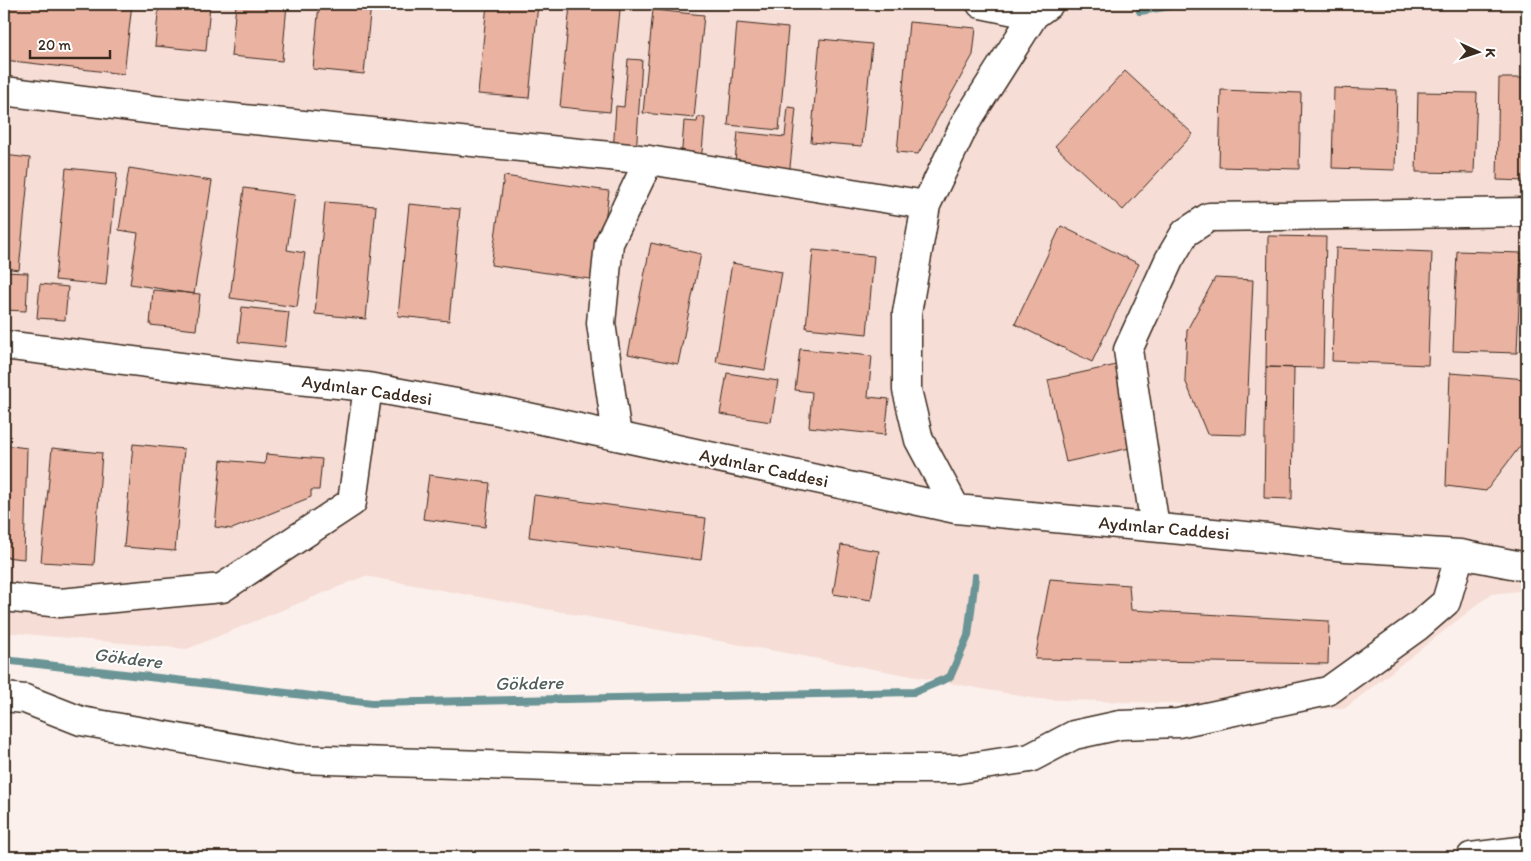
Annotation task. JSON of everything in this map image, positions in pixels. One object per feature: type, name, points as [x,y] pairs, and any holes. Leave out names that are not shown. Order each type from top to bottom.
[{"type":"main road","points":[[956,509],[919,440],[907,390],[907,312],[926,205],[966,122],[1036,8],[981,4]]},
{"type":"main road","points":[[4,91],[175,112],[649,160],[926,205]]},
{"type":"main road","points":[[618,436],[601,323],[609,243],[649,160]]},
{"type":"main road","points":[[1155,527],[1128,350],[1169,260],[1185,233],[1209,217],[1527,212]]},
{"type":"main road","name":"Aydınlar Caddesi","points":[[4,346],[245,375],[368,386],[500,411],[956,509],[1346,547],[1460,554],[1527,567]]},
{"type":"main road","points":[[4,597],[60,603],[222,588],[352,502],[368,386]]},
{"type":"main road","points":[[4,697],[25,699],[81,721],[297,759],[613,769],[958,769],[1030,758],[1074,735],[1120,725],[1178,723],[1328,691],[1417,627],[1446,602],[1460,554]]},
{"type":"main road","points":[[1471,857],[1527,850]]},
{"type":"main road","points":[[1485,857],[1527,856]]},
{"type":"shaded area","points":[[4,4],[1527,4],[1527,590],[1491,594],[1344,709],[1037,699],[365,576],[187,649],[4,632]]},
{"type":"building","points":[[4,4],[132,4],[124,74],[4,60]]},
{"type":"building","points":[[159,4],[210,4],[206,51],[155,46]]},
{"type":"building","points":[[236,4],[287,4],[282,61],[231,56]]},
{"type":"building","points":[[319,4],[371,4],[364,74],[313,69]]},
{"type":"building","points":[[487,4],[538,4],[529,98],[478,94]]},
{"type":"building","points":[[570,5],[620,10],[610,112],[560,107]]},
{"type":"building","points":[[653,10],[704,15],[694,118],[643,113]]},
{"type":"building","points":[[909,22],[976,28],[973,55],[918,154],[897,152]]},
{"type":"building","points":[[737,23],[788,28],[779,130],[728,125]]},
{"type":"building","points":[[820,39],[872,44],[862,146],[811,142]]},
{"type":"building","points":[[628,59],[642,60],[636,155],[613,153],[616,106],[624,107]]},
{"type":"building","points":[[1125,71],[1193,134],[1123,210],[1055,146]]},
{"type":"building","points":[[1499,78],[1527,78],[1527,181],[1497,180]]},
{"type":"building","points":[[1334,88],[1397,90],[1395,170],[1332,168]]},
{"type":"building","points":[[1221,90],[1301,93],[1299,169],[1219,167]]},
{"type":"building","points":[[1418,92],[1477,93],[1474,173],[1416,172]]},
{"type":"building","points":[[788,107],[796,108],[789,177],[734,171],[738,132],[785,137]]},
{"type":"building","points":[[698,117],[705,118],[701,163],[681,162],[684,121],[697,122]]},
{"type":"building","points":[[4,155],[30,158],[19,270],[4,268]]},
{"type":"building","points":[[66,168],[117,173],[106,285],[55,280]]},
{"type":"building","points":[[129,168],[212,181],[194,294],[130,284],[138,233],[119,230]]},
{"type":"building","points":[[504,176],[609,191],[597,280],[491,265]]},
{"type":"building","points":[[244,188],[295,195],[287,250],[305,253],[297,307],[230,298]]},
{"type":"building","points":[[325,202],[376,206],[366,319],[315,314]]},
{"type":"building","points":[[409,204],[460,209],[449,321],[398,316]]},
{"type":"building","points":[[1061,226],[1139,264],[1092,362],[1015,324]]},
{"type":"building","points":[[1268,236],[1326,237],[1323,368],[1266,367]]},
{"type":"building","points":[[651,243],[701,254],[678,364],[628,354]]},
{"type":"building","points":[[1336,248],[1432,252],[1428,365],[1332,361]]},
{"type":"building","points":[[813,250],[874,256],[867,334],[806,328]]},
{"type":"building","points":[[1457,251],[1521,253],[1517,353],[1453,351]]},
{"type":"building","points":[[732,263],[782,272],[765,370],[716,362]]},
{"type":"building","points":[[4,272],[28,273],[26,311],[4,310]]},
{"type":"building","points":[[1215,278],[1253,280],[1246,435],[1207,434],[1185,380],[1187,330]]},
{"type":"building","points":[[40,284],[68,287],[65,320],[37,318]]},
{"type":"building","points":[[153,290],[200,294],[196,330],[150,325]]},
{"type":"building","points":[[242,307],[289,312],[285,347],[238,342]]},
{"type":"building","points":[[800,349],[872,356],[868,397],[889,399],[885,435],[809,427],[812,392],[795,390]]},
{"type":"building","points":[[1121,364],[1139,446],[1066,462],[1048,380]]},
{"type":"building","points":[[1266,367],[1294,368],[1292,499],[1264,498]]},
{"type":"building","points":[[727,373],[778,381],[771,422],[720,414]]},
{"type":"building","points":[[1450,373],[1527,379],[1527,437],[1486,491],[1446,486]]},
{"type":"building","points":[[133,444],[184,449],[175,551],[124,547]]},
{"type":"building","points":[[4,445],[27,448],[24,559],[4,557]]},
{"type":"building","points":[[52,448],[102,453],[94,565],[41,562]]},
{"type":"building","points":[[266,454],[322,459],[319,490],[311,490],[311,497],[232,529],[215,527],[221,460],[265,464]]},
{"type":"building","points":[[429,475],[490,483],[485,527],[423,519]]},
{"type":"building","points":[[534,495],[706,518],[701,560],[529,537]]},
{"type":"building","points":[[841,545],[879,551],[871,600],[833,594]]},
{"type":"building","points":[[1050,579],[1129,585],[1131,610],[1329,621],[1328,664],[1035,659]]},
{"type":"waterway","name":"Gökdere","points":[[1140,11],[1182,4]]},
{"type":"waterway","name":"Gökdere","points":[[4,660],[372,703],[914,692],[950,677],[968,636],[975,577]]}]
